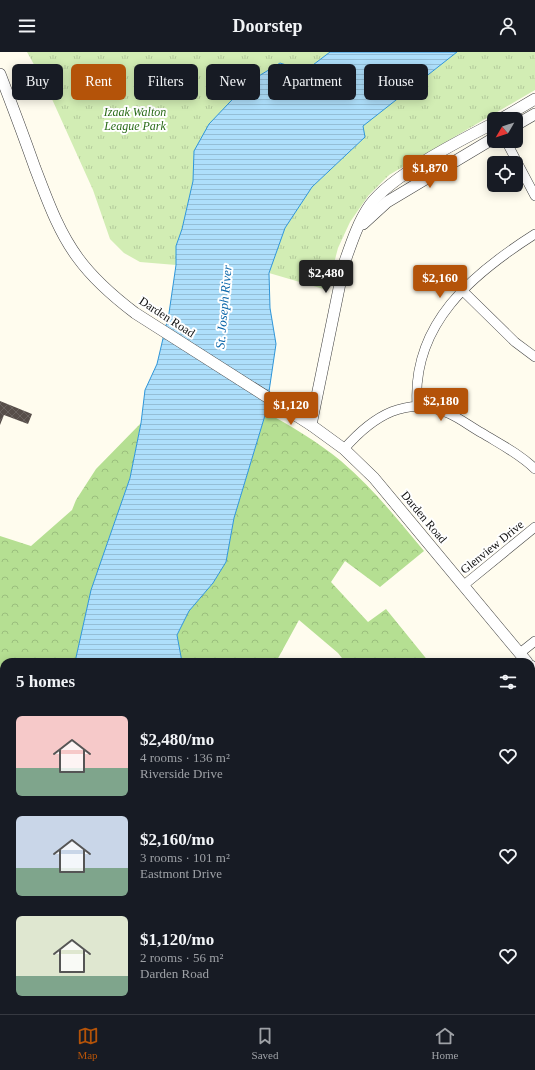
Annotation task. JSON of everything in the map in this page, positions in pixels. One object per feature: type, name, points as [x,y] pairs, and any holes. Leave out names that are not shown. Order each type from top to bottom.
[{"type":"street","name":"Darden Road","points":[[0,74],[48,203],[69,246],[94,278],[135,313],[311,425],[344,450],[374,478],[524,658]]},
{"type":"street","points":[[513,112],[535,99]]},
{"type":"street","points":[[523,121],[535,114]]},
{"type":"street","points":[[311,425],[344,264],[358,228],[370,206],[391,184],[423,163],[487,127]]},
{"type":"street","points":[[358,228],[387,202],[487,142]]},
{"type":"street","points":[[510,148],[535,196]]},
{"type":"street","points":[[417,405],[416,378],[425,345],[442,314],[463,291],[505,255],[535,234]]},
{"type":"street","points":[[463,291],[515,342],[535,357]]},
{"type":"street","points":[[344,450],[357,436],[381,418],[398,409],[417,405],[452,415],[516,453],[535,468]]},
{"type":"street","name":"Glenview Drive","points":[[464,586],[535,527]]},
{"type":"street","points":[[520,653],[535,640]]},
{"type":"green space","name":"Izaak Walton League Park","points":[[27,52],[330,52],[314,64],[268,64],[268,70],[260,75],[260,64],[206,64],[206,100],[235,100],[194,151],[193,181],[182,229],[176,246],[176,265],[140,262],[124,253],[110,239],[93,190],[52,100],[63,100],[63,64],[34,64]]},
{"type":"green space","points":[[457,52],[535,52],[535,90],[497,112],[487,112],[487,118],[389,175],[368,196],[350,222],[338,248],[327,290],[269,273],[285,228],[312,187],[365,137],[362,126],[395,100],[428,100],[428,75]]},
{"type":"green space","points":[[266,412],[314,441],[341,461],[374,493],[424,551],[380,587],[345,561],[331,582],[368,622],[386,609],[426,658],[342,658],[299,620],[278,658],[181,658],[177,635],[189,611],[213,583],[226,562],[234,518]]},
{"type":"green space","points":[[141,423],[130,478],[91,590],[76,658],[0,658],[0,536],[31,546],[72,510],[76,500],[96,469]]},
{"type":"water","name":"St. Joseph River","points":[[330,52],[457,52],[428,75],[428,64],[364,64],[364,100],[396,100],[363,126],[365,137],[312,187],[285,228],[269,273],[270,308],[276,344],[266,412],[234,518],[226,562],[213,583],[189,611],[177,635],[181,658],[76,658],[91,590],[130,478],[141,423],[145,390],[157,364],[169,313],[176,265],[176,246],[182,229],[193,181],[194,151],[209,124],[232,100],[260,100],[260,75],[268,70],[268,100],[356,100],[356,64],[314,64]]},
{"type":"building","points":[[0,401],[32,414],[28,424],[4,415],[0,425]]}]
